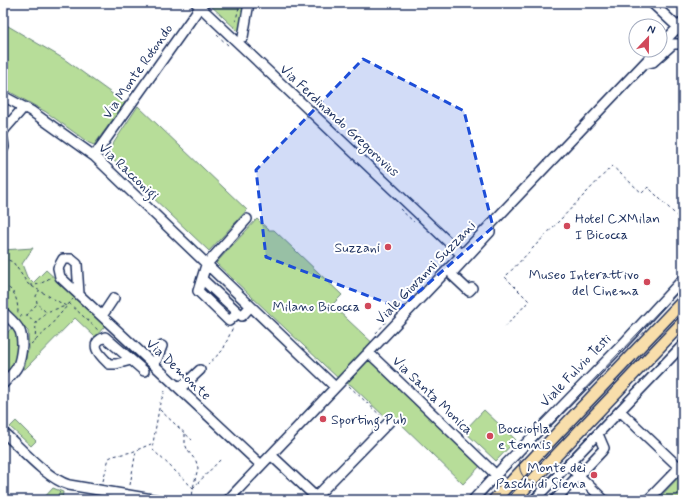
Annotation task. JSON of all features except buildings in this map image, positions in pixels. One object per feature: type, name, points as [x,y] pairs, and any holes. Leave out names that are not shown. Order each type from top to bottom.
[{"type":"main road","points":[[494,500],[683,301]]},
{"type":"main road","points":[[507,487],[517,499],[683,322]]},
{"type":"street","points":[[242,37],[249,3]]},
{"type":"street","points":[[652,3],[681,27],[668,39]]},
{"type":"street","name":"Via Monte Rotondo","points":[[94,156],[198,5]]},
{"type":"street","name":"Via Ferdinando Gregorovius","points":[[198,5],[461,254]]},
{"type":"street","name":"Viale Giovanni Suzzani","points":[[644,64],[653,62],[673,44],[683,44]]},
{"type":"street","name":"Viale Giovanni Suzzani","points":[[228,500],[490,223],[649,58]]},
{"type":"street","name":"Via Racconigi","points":[[3,96],[60,131],[94,156],[335,387]]},
{"type":"street","points":[[3,131],[24,108]]},
{"type":"street","points":[[3,140],[3,149]]},
{"type":"street","points":[[247,219],[206,265],[202,279],[242,316],[250,307]]},
{"type":"street","points":[[472,288],[469,291],[453,276],[452,273],[490,232],[490,223]]},
{"type":"street","points":[[58,272],[59,265],[63,260],[68,258],[75,261],[77,266],[79,294]]},
{"type":"street","name":"Via Demonte","points":[[58,272],[60,277],[261,465]]},
{"type":"street","name":"Viale Fulvio Testi","points":[[472,500],[550,417],[620,347],[683,279]]},
{"type":"street","points":[[102,316],[114,298]]},
{"type":"street","points":[[3,312],[15,324],[20,332],[22,341],[21,359],[18,367],[3,384]]},
{"type":"street","name":"Via Demonte","points":[[131,360],[116,364],[109,364],[97,353],[97,342],[105,337],[144,371]]},
{"type":"street","points":[[534,500],[683,345]]},
{"type":"street","points":[[152,363],[157,359],[162,346]]},
{"type":"street","name":"Via Santa Monica","points":[[368,352],[507,487]]},
{"type":"street","points":[[176,386],[184,385],[200,370]]},
{"type":"street","points":[[620,411],[682,467],[648,500]]},
{"type":"street","points":[[270,455],[316,499],[387,421]]},
{"type":"street","points":[[3,432],[48,473],[62,483],[158,500]]},
{"type":"street","points":[[570,463],[582,472],[604,448],[598,434]]},
{"type":"street","points":[[570,463],[578,476],[604,500]]},
{"type":"street","points":[[555,500],[578,476]]},
{"type":"path","points":[[233,28],[240,3]]},
{"type":"path","points":[[217,35],[229,46]]},
{"type":"path","points":[[505,327],[529,301],[505,277],[612,166],[642,193],[648,187],[683,222]]},
{"type":"path","points":[[400,209],[414,222]]},
{"type":"path","points":[[3,258],[13,262],[28,284],[66,306]]},
{"type":"path","points":[[28,284],[33,285],[43,283],[58,272]]},
{"type":"path","points":[[3,286],[9,287],[14,293],[18,317]]},
{"type":"path","points":[[39,291],[36,296],[37,304],[46,312]]},
{"type":"path","points":[[21,350],[35,342],[58,319],[68,303],[79,294]]},
{"type":"path","points":[[68,303],[105,337]]},
{"type":"path","points":[[36,323],[27,315],[37,304]]},
{"type":"path","points":[[35,342],[36,323],[46,312],[66,306]]},
{"type":"path","points":[[376,333],[387,321]]},
{"type":"path","points":[[200,370],[210,364],[223,350],[232,328]]},
{"type":"path","points":[[347,384],[387,421]]},
{"type":"path","points":[[165,391],[159,409],[152,449],[193,488]]},
{"type":"path","points":[[159,409],[192,440]]},
{"type":"path","points":[[185,434],[185,444],[188,451],[196,461],[198,468],[193,488],[192,500]]},
{"type":"path","points":[[103,481],[109,458],[136,451],[152,444]]},
{"type":"path","points":[[130,485],[136,451]]},
{"type":"path","points":[[193,488],[222,458]]},
{"type":"path","points":[[55,500],[62,490]]},
{"type":"highlighted area","points":[[363,59],[464,111],[493,227],[400,308],[266,257],[256,170]]},
{"type":"green space","points":[[208,3],[245,3],[239,32]]},
{"type":"green space","points":[[3,23],[64,59],[125,103],[94,145],[46,112],[3,88]]},
{"type":"green space","points":[[138,106],[247,210],[209,251],[107,153]]},
{"type":"green space","points":[[257,219],[269,230],[274,230],[342,295],[332,305],[379,349],[375,354],[482,464],[463,484],[396,419],[386,418],[351,385],[340,380],[216,263]]},
{"type":"green space","points":[[33,248],[22,264],[27,277],[33,283],[46,270],[106,325],[95,337],[75,318],[24,369],[26,354],[29,349],[28,331],[3,308],[3,250]]},
{"type":"green space","points":[[13,326],[18,346],[17,356],[12,369],[3,377],[3,372],[6,369],[3,364],[3,338]]},
{"type":"green space","name":"Bocciofila e tennis","points":[[484,410],[516,440],[496,461],[464,431]]},
{"type":"green space","points":[[16,421],[36,441],[31,446],[10,427]]},
{"type":"green space","points":[[680,476],[683,478],[683,498],[681,500],[657,500]]},
{"type":"green space","points":[[53,488],[63,492],[62,500],[42,500]]},
{"type":"tram line","points":[[479,500],[683,286]]},
{"type":"tram line","points":[[528,500],[683,337]]},
{"type":"tram line","points":[[522,456],[520,468],[524,477],[529,481],[534,482],[546,480]]},
{"type":"place","name":"Hotel CXMilan I Bicocca","points":[[567,226]]},
{"type":"place","name":"Suzzani","points":[[388,247]]},
{"type":"place","name":"Museo Interattivo del Cinema","points":[[647,282]]},
{"type":"place","name":"Milano Bicocca","points":[[368,306]]},
{"type":"place","name":"Sporting Pub","points":[[323,419]]},
{"type":"place","name":"Bocciofila e tennis","points":[[490,436]]},
{"type":"place","name":"Monte dei Paschi di Siena","points":[[594,475]]}]
